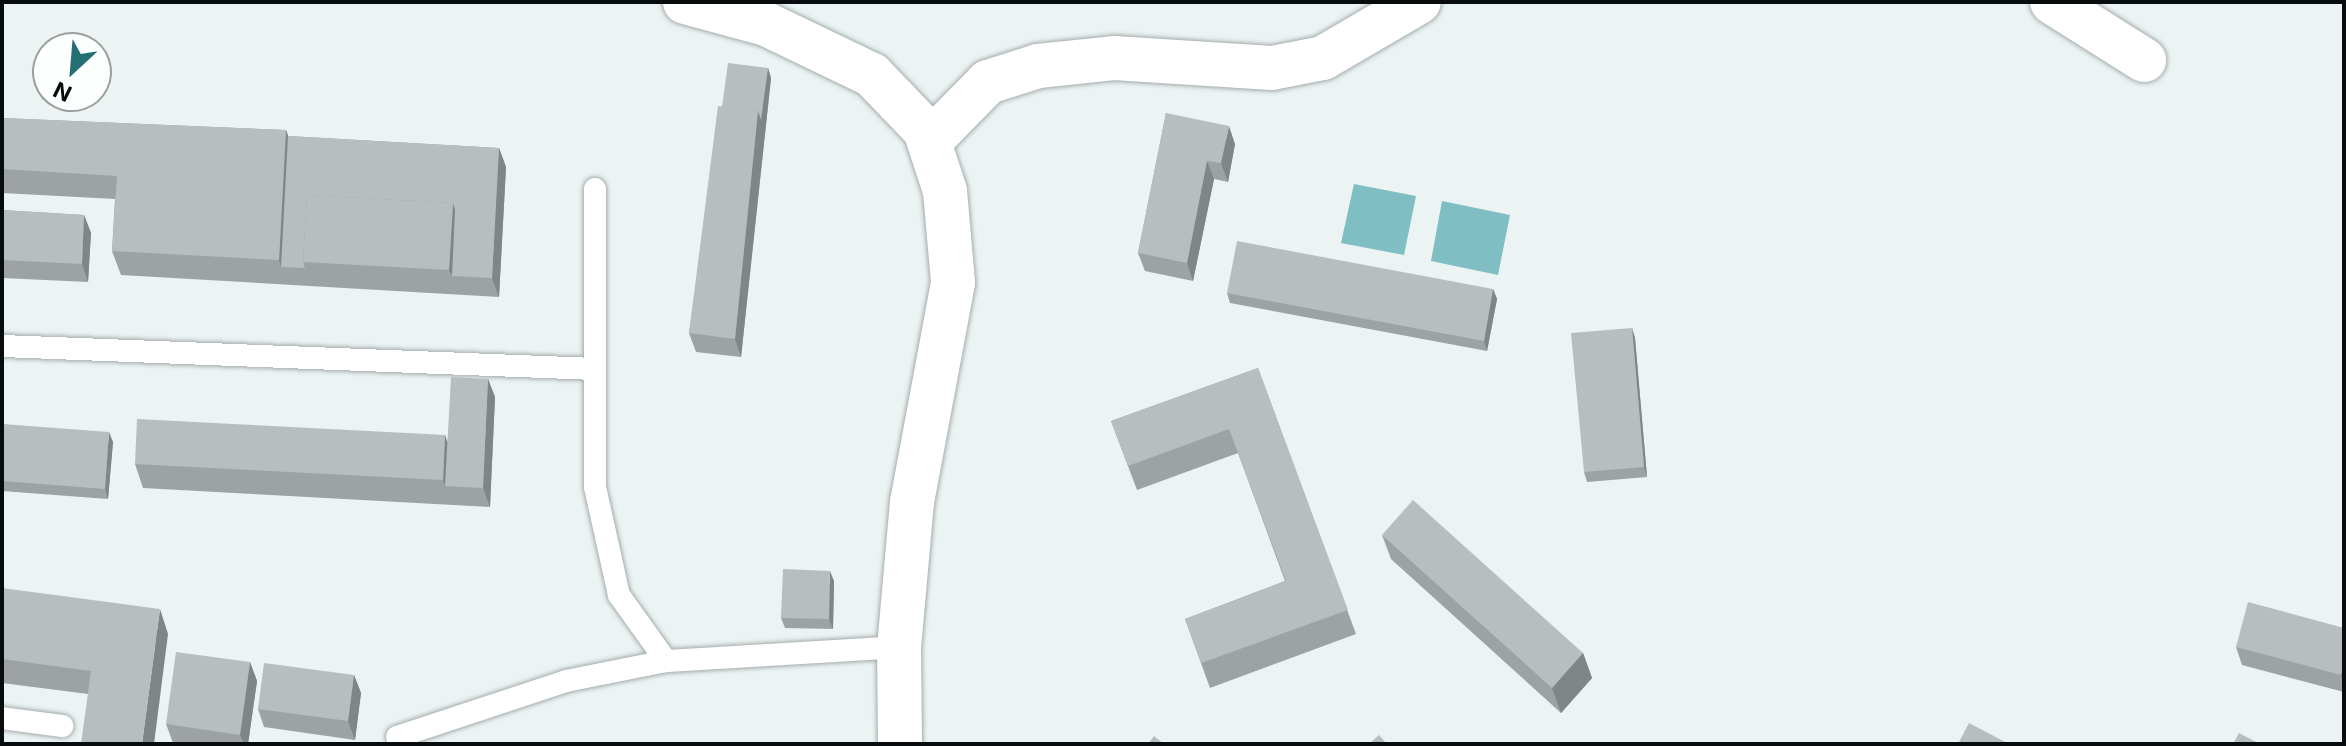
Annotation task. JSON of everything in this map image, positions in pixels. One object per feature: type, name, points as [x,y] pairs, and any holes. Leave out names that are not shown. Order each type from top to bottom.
[{"type":"street","points":[[685,2],[766,24],[872,75],[929,142],[945,191],[953,283],[912,502],[899,647],[900,744]]},
{"type":"street","points":[[929,142],[988,82],[1038,66],[1114,58],[1272,68],[1323,58],[1419,2]]},
{"type":"street","points":[[2052,2],[2144,60]]},
{"type":"lane","points":[[595,189],[595,487],[619,595],[666,661]]},
{"type":"lane","points":[[2,346],[595,369]]},
{"type":"lane","points":[[397,737],[566,681],[666,661],[899,647]]},
{"type":"lane","points":[[2,718],[62,726]]},
{"type":"water","points":[[1354,184],[1416,196],[1404,255],[1341,243]]},
{"type":"water","points":[[1442,201],[1510,215],[1498,275],[1431,261]]},
{"type":"building","points":[[728,63],[768,68],[761,120],[758,111],[722,107]]},
{"type":"building","points":[[718,106],[758,111],[735,339],[689,333]]},
{"type":"building","points":[[1166,113],[1229,126],[1221,163],[1207,161],[1187,263],[1138,253]]},
{"type":"building","points":[[2,118],[286,130],[279,260],[112,251],[117,176],[2,169]]},
{"type":"building","points":[[288,136],[499,148],[492,278],[452,276],[453,203],[307,195],[305,268],[281,267]]},
{"type":"building","points":[[307,195],[453,203],[449,270],[303,262]]},
{"type":"building","points":[[2,210],[84,215],[82,264],[2,260]]},
{"type":"building","points":[[1237,241],[1493,289],[1484,341],[1227,293]]},
{"type":"building","points":[[1632,328],[1644,467],[1584,472],[1571,333]]},
{"type":"building","points":[[1258,368],[1348,610],[1201,663],[1185,619],[1286,581],[1229,429],[1128,466],[1111,421]]},
{"type":"building","points":[[451,377],[488,379],[483,488],[445,486]]},
{"type":"building","points":[[137,419],[445,435],[443,480],[135,464]]},
{"type":"building","points":[[2,424],[109,432],[105,489],[2,481]]},
{"type":"building","points":[[1413,500],[1583,653],[1552,688],[1382,535]]},
{"type":"building","points":[[783,569],[830,571],[829,619],[781,618]]},
{"type":"building","points":[[2,588],[160,609],[142,744],[81,744],[91,671],[2,659]]},
{"type":"building","points":[[2248,602],[2344,628],[2341,675],[2236,647]]},
{"type":"building","points":[[176,652],[250,662],[240,735],[166,724]]},
{"type":"building","points":[[264,663],[354,675],[348,721],[258,709]]},
{"type":"building","points":[[1969,723],[2009,744],[1958,744]]},
{"type":"building","points":[[2239,733],[2260,744],[2233,744]]},
{"type":"building","points":[[1379,735],[1387,744],[1369,744]]},
{"type":"building","points":[[1154,736],[1164,744],[1148,744]]}]
